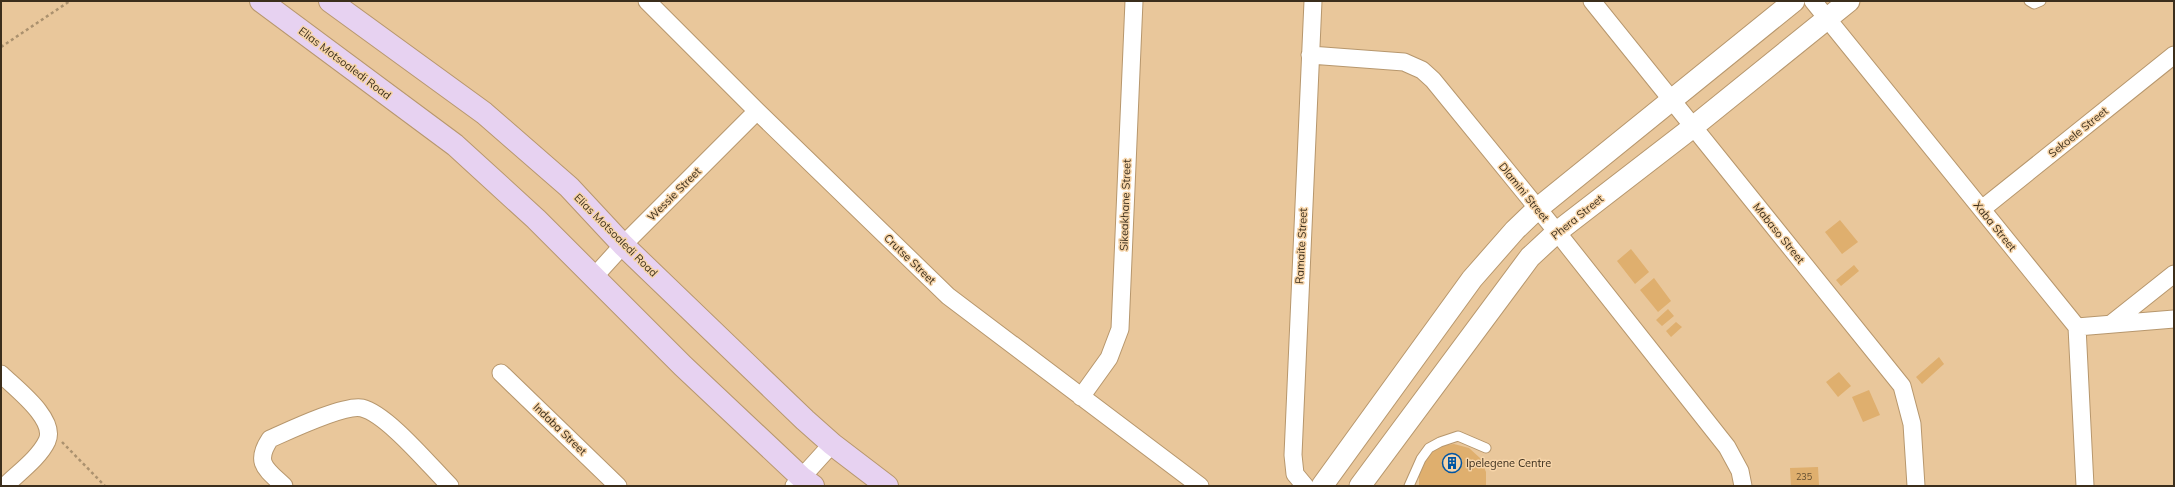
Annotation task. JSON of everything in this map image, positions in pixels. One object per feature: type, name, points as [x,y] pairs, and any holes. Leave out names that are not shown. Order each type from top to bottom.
[{"type":"main road","name":"Elias Motsoaledi Road","points":[[261,1],[455,145],[536,219],[593,278],[803,483]]},
{"type":"main road","name":"Elias Motsoaledi Road","points":[[330,1],[484,113],[569,187],[623,245],[832,444],[887,486]]},
{"type":"street","name":"Crutse Street","points":[[648,1],[757,111],[948,296],[1200,486]]},
{"type":"street","name":"Sikeakhane Street","points":[[1081,397],[1109,358],[1120,329],[1134,1]]},
{"type":"street","name":"Ramaite Street","points":[[1305,486],[1295,474],[1292,455],[1313,1]]},
{"type":"street","name":"Mabaso Street","points":[[1592,1],[1902,386],[1912,424],[1916,486]]},
{"type":"street","points":[[1322,486],[1472,279],[1510,235],[1537,209],[1794,1]]},
{"type":"street","name":"Xaba Street","points":[[1812,1],[2077,327]]},
{"type":"street","name":"Phera Street","points":[[1360,486],[1530,257],[1557,232],[1693,127],[1849,1]]},
{"type":"street","name":"Sekoele Street","points":[[1982,209],[2174,55]]},
{"type":"street","name":"Dlamini Street","points":[[1310,56],[1404,62],[1422,70],[1432,80],[1557,232],[1728,447],[1740,471],[1743,486]]},
{"type":"street","name":"Wessie Street","points":[[593,278],[623,245],[757,111]]},
{"type":"street","points":[[2111,324],[2174,274]]},
{"type":"street","points":[[2085,486],[2077,327],[2174,320]]},
{"type":"street","name":"Indaba Street","points":[[501,373],[618,486]]},
{"type":"street","points":[[1,374],[44,418],[49,428],[49,436],[41,450],[5,486]]},
{"type":"street","points":[[284,486],[264,466],[262,459],[264,449],[270,439],[337,412],[361,408],[380,416],[450,486]]},
{"type":"street","points":[[803,483],[832,444]]},
{"type":"lane","points":[[2029,1],[2034,4],[2041,1]]},
{"type":"lane","points":[[1409,486],[1421,459],[1429,448],[1440,442],[1458,436],[1486,448]]},
{"type":"path","points":[[1,47],[70,1]]},
{"type":"path","points":[[49,428],[105,486]]},
{"type":"building","points":[[1840,220],[1858,242],[1842,254],[1825,232]]},
{"type":"building","points":[[1631,249],[1649,272],[1635,284],[1617,261]]},
{"type":"building","points":[[1854,265],[1859,271],[1841,286],[1836,280]]},
{"type":"building","points":[[1654,278],[1671,301],[1658,312],[1640,290]]},
{"type":"building","points":[[1668,309],[1674,316],[1662,326],[1656,320]]},
{"type":"building","points":[[1676,322],[1682,327],[1671,337],[1666,331]]},
{"type":"building","points":[[1939,357],[1944,364],[1922,384],[1916,377]]},
{"type":"building","points":[[1839,372],[1851,386],[1838,397],[1826,382]]},
{"type":"building","points":[[1869,390],[1880,415],[1863,422],[1852,397]]},
{"type":"building","name":"Ipelegene Centre","points":[[1454,444],[1469,448],[1480,458],[1486,472],[1486,486],[1419,486],[1419,469],[1427,455],[1439,446]]},
{"type":"building","points":[[1818,467],[1819,485],[1791,486],[1790,468]]},
{"type":"place","name":"Ipelegene Centre","points":[[1452,463]]}]
